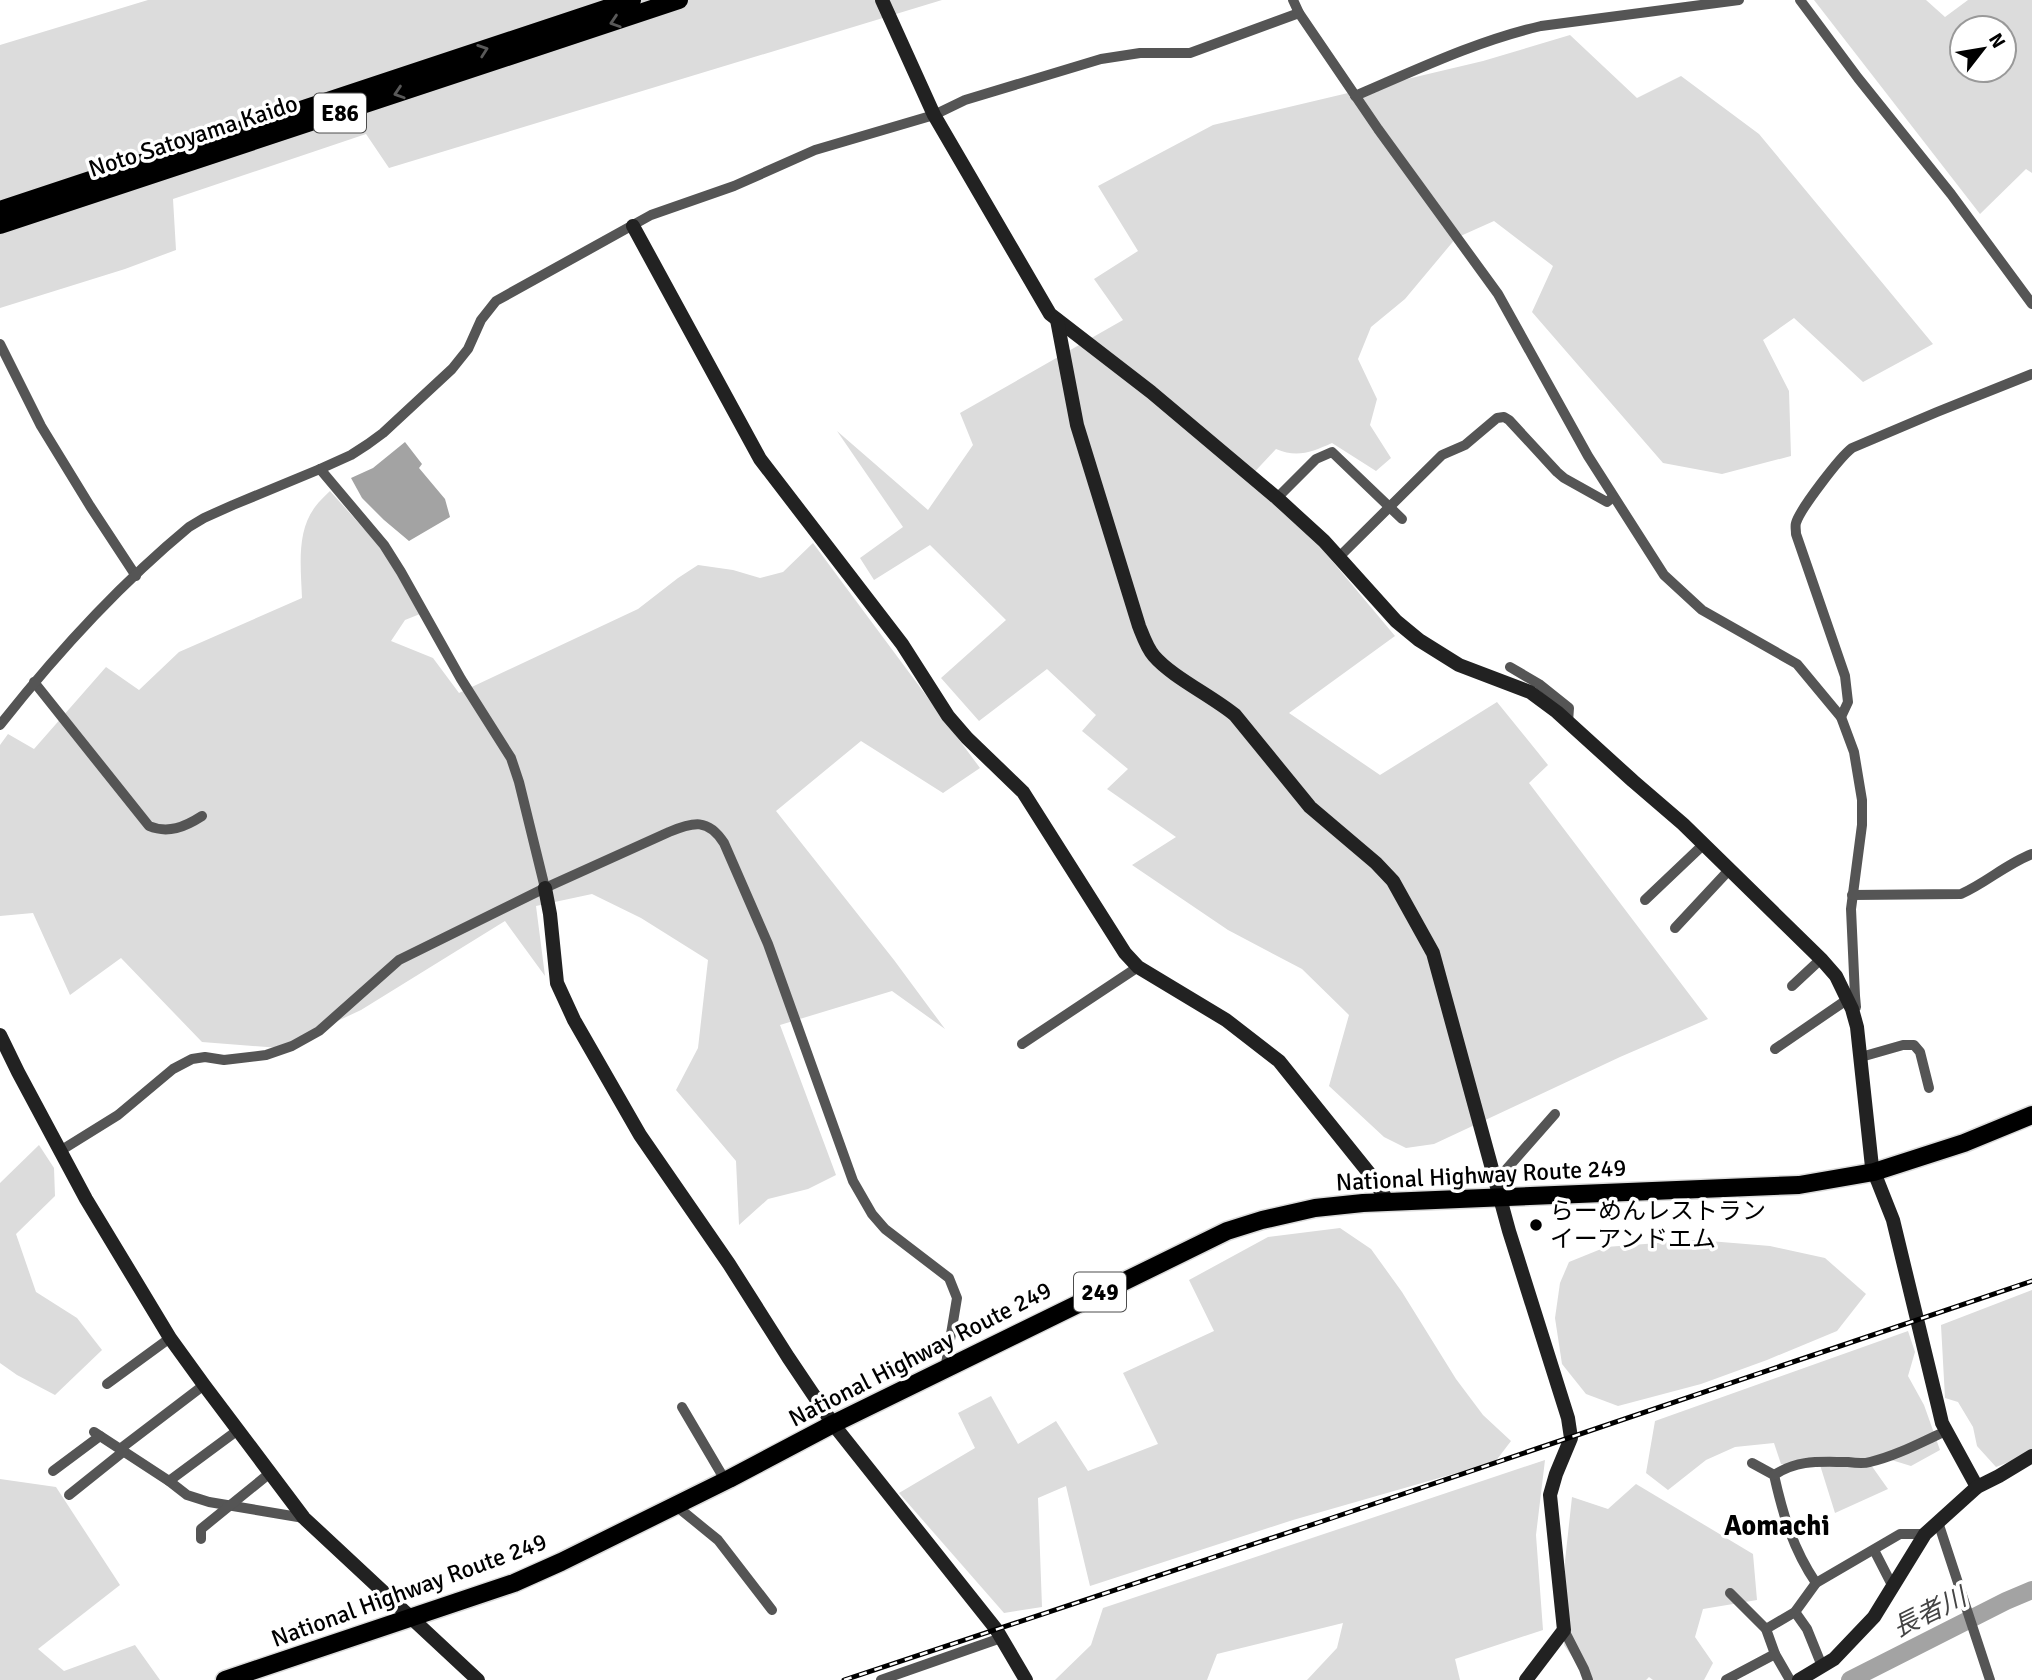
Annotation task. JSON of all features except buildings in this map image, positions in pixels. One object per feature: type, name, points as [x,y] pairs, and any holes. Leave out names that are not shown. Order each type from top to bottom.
[{"type":"highway","name":"Noto Satoyama Kaido","points":[[0,211],[632,0]]},
{"type":"highway","name":"Noto Satoyama Kaido","points":[[0,225],[680,0]]},
{"type":"highway","name":"National Highway Route 249","points":[[225,1680],[514,1583],[561,1562],[1077,1303],[1227,1231],[1262,1220],[1315,1208],[1389,1203],[1498,1189],[1799,1185],[1874,1172],[1964,1143],[2032,1115]]},
{"type":"street","points":[[883,0],[934,115],[1044,305],[1057,320],[1130,376],[1277,498],[1324,541],[1396,621],[1419,640],[1459,665],[1530,692],[1568,722],[1704,844],[1836,976],[1850,1004],[1857,1027],[1871,1167],[1893,1220],[1946,1431],[1977,1487]]},
{"type":"street","points":[[1293,0],[1355,96],[1498,294],[1571,427],[1664,575],[1712,616],[1797,664],[1841,717],[1854,752],[1862,800],[1851,909],[1856,1007],[1850,1004]]},
{"type":"street","points":[[1355,96],[1476,45],[1531,28],[1739,0]]},
{"type":"street","points":[[1800,0],[1858,78],[1951,194],[2032,304]]},
{"type":"street","points":[[0,725],[51,661],[175,539],[204,518],[351,455],[383,433],[461,360],[481,320],[496,301],[612,235],[651,215],[734,186],[815,150],[934,115],[965,100],[1101,59],[1140,53],[1190,53],[1299,13]]},
{"type":"street","points":[[634,226],[760,459],[902,644],[948,716],[1023,792],[1125,953],[1138,967],[1226,1020],[1279,1061],[1389,1203]]},
{"type":"street","points":[[1057,320],[1077,425],[1139,626],[1153,655],[1235,715],[1310,807],[1377,863],[1393,881],[1433,953],[1509,1231],[1568,1418],[1571,1438],[1550,1495],[1564,1630],[1588,1680]]},
{"type":"street","points":[[0,344],[41,426],[136,576]]},
{"type":"street","points":[[1841,717],[1848,702],[1845,676],[1796,534],[1797,523],[1819,487],[1852,448],[2032,374]]},
{"type":"street","points":[[1339,557],[1442,454],[1465,445],[1497,418],[1504,417],[1564,478],[1607,502],[1614,497]]},
{"type":"street","points":[[1277,498],[1316,459],[1332,452],[1402,519]]},
{"type":"street","points":[[320,469],[384,545],[461,679],[511,758],[545,888],[556,983],[574,1020],[640,1135],[729,1264],[833,1424],[1001,1638],[1026,1680]]},
{"type":"street","points":[[1510,667],[1539,684],[1569,708],[1568,722]]},
{"type":"street","points":[[34,682],[149,826],[158,830],[183,827],[202,816]]},
{"type":"street","points":[[60,1151],[118,1115],[173,1069],[192,1059],[205,1057],[224,1060],[266,1055],[292,1045],[319,1031],[399,960],[545,888],[685,825],[705,826],[714,830],[724,844],[768,944],[853,1181],[872,1214],[886,1229],[949,1279],[955,1288],[957,1298],[945,1370]]},
{"type":"street","points":[[1645,900],[1704,844]]},
{"type":"street","points":[[1852,895],[1961,894],[2032,854]]},
{"type":"street","points":[[1675,928],[1730,869]]},
{"type":"street","points":[[1792,986],[1821,959]]},
{"type":"street","points":[[1022,1044],[1138,967]]},
{"type":"street","points":[[1775,1049],[1850,1004]]},
{"type":"street","points":[[0,1035],[86,1199],[170,1338],[204,1385],[304,1518],[478,1680]]},
{"type":"street","points":[[1861,1057],[1903,1045],[1914,1045],[1920,1052],[1929,1088]]},
{"type":"street","points":[[1498,1189],[1555,1114]]},
{"type":"street","points":[[107,1384],[170,1338]]},
{"type":"street","points":[[69,1495],[204,1385]]},
{"type":"street","points":[[682,1407],[725,1480]]},
{"type":"street","points":[[169,1481],[238,1430]]},
{"type":"street","points":[[1774,1475],[1799,1463],[1868,1463],[1946,1431]]},
{"type":"street","points":[[53,1471],[97,1434],[187,1495],[209,1502],[304,1518]]},
{"type":"street","points":[[1799,1680],[1835,1659],[1874,1617],[1925,1534],[1977,1487],[2032,1456]]},
{"type":"street","points":[[1752,1463],[1774,1475],[1792,1541],[1816,1583]]},
{"type":"street","points":[[201,1539],[201,1529],[270,1473]]},
{"type":"street","points":[[675,1505],[718,1540],[772,1610]]},
{"type":"street","points":[[1938,1522],[1990,1680]]},
{"type":"street","points":[[1766,1629],[1795,1612],[1816,1583],[1900,1534],[1925,1534]]},
{"type":"street","points":[[1874,1549],[1893,1587]]},
{"type":"street","points":[[1730,1593],[1766,1629],[1775,1654],[1790,1680]]},
{"type":"street","points":[[1795,1612],[1807,1629],[1822,1666]]},
{"type":"street","points":[[1526,1680],[1564,1630]]},
{"type":"street","points":[[881,1680],[1001,1638]]},
{"type":"street","points":[[1726,1680],[1775,1654]]},
{"type":"shaded area","points":[[148,0],[942,0],[389,168],[366,134],[173,199],[176,250],[0,308],[0,45]]},
{"type":"shaded area","points":[[1814,0],[1926,0],[1945,17],[1948,15],[1948,84],[2018,84],[2018,14],[1949,14],[1968,0],[2032,0],[2032,173],[2026,169],[1980,214]]},
{"type":"shaded area","points":[[1570,35],[1637,98],[1681,76],[1759,134],[1933,344],[1863,382],[1794,318],[1763,340],[1789,391],[1791,456],[1722,474],[1663,463],[1532,312],[1553,266],[1494,221],[1456,238],[1405,299],[1371,327],[1358,359],[1377,399],[1370,425],[1391,458],[1376,471],[1332,443],[1304,453],[1276,449],[1247,480],[1307,531],[1395,636],[1289,713],[1380,775],[1497,702],[1548,765],[1529,783],[1708,1019],[1434,1144],[1406,1148],[1384,1137],[1329,1086],[1349,1015],[1302,969],[1228,930],[1132,865],[1176,837],[1107,789],[1128,769],[1082,731],[1096,715],[1047,669],[979,721],[941,678],[1006,620],[930,545],[874,580],[860,558],[903,527],[837,431],[928,510],[973,445],[960,413],[1123,320],[1094,279],[1138,251],[1098,186],[1213,125],[1483,61]]},
{"type":"shaded area","points":[[405,442],[422,464],[419,468],[445,499],[450,517],[409,541],[362,498],[351,478],[373,468]]},
{"type":"shaded area","points":[[330,491],[381,548],[420,614],[405,620],[391,641],[433,658],[459,693],[638,609],[698,565],[733,570],[760,578],[783,572],[813,543],[980,768],[943,793],[861,741],[776,811],[945,1029],[892,991],[780,1025],[836,1175],[808,1189],[768,1199],[739,1225],[736,1161],[676,1090],[698,1048],[708,960],[641,918],[592,894],[536,906],[545,976],[505,921],[361,1010],[280,1048],[202,1042],[121,958],[70,995],[33,913],[0,916],[0,745],[8,734],[34,749],[106,667],[139,690],[179,652],[302,598],[302,539],[309,517]]},
{"type":"shaded area","points":[[39,1145],[54,1168],[55,1196],[16,1234],[36,1292],[77,1318],[102,1350],[55,1395],[0,1363],[0,1183]]},
{"type":"shaded area","points":[[1340,1228],[1371,1249],[1402,1292],[1456,1379],[1483,1415],[1511,1441],[1495,1462],[1293,1520],[1090,1586],[1066,1486],[1038,1498],[1042,1607],[1004,1613],[899,1493],[975,1448],[958,1413],[991,1396],[1018,1444],[1056,1421],[1088,1471],[1158,1444],[1123,1373],[1214,1331],[1189,1280],[1268,1237]]},
{"type":"shaded area","points":[[1697,1240],[1770,1246],[1825,1258],[1866,1294],[1837,1331],[1701,1384],[1618,1406],[1586,1394],[1562,1364],[1555,1318],[1560,1283],[1569,1262],[1606,1247]]},
{"type":"shaded area","points":[[2032,1290],[2032,1453],[1996,1467],[1977,1446],[1973,1427],[1958,1402],[1945,1398],[1941,1325]]},
{"type":"shaded area","points":[[1908,1331],[1915,1352],[1908,1376],[1924,1405],[1940,1450],[1911,1466],[1885,1458],[1871,1465],[1888,1489],[1835,1513],[1820,1465],[1781,1464],[1774,1443],[1735,1447],[1706,1460],[1668,1490],[1646,1473],[1655,1421]]},
{"type":"shaded area","points":[[1545,1460],[1536,1535],[1543,1630],[1455,1659],[1460,1680],[1307,1680],[1337,1648],[1343,1623],[1217,1654],[1207,1680],[1055,1680],[1091,1645],[1103,1608]]},
{"type":"shaded area","points":[[0,1479],[56,1487],[120,1585],[38,1649],[64,1671],[135,1645],[160,1680],[0,1680]]},
{"type":"shaded area","points":[[1636,1484],[1753,1554],[1757,1600],[1703,1609],[1695,1637],[1713,1663],[1704,1680],[1653,1680],[1649,1677],[1646,1680],[1589,1680],[1564,1645],[1565,1561],[1572,1497],[1608,1509]]},
{"type":"waterway","name":"長者川","points":[[1850,1680],[2032,1590]]},
{"type":"railway","points":[[844,1680],[2032,1281]]},
{"type":"place","name":"らーめんレストラン イーアンドエム","points":[[1536,1225]]},
{"type":"district","name":"Aomachi","points":[[1777,1525]]}]
